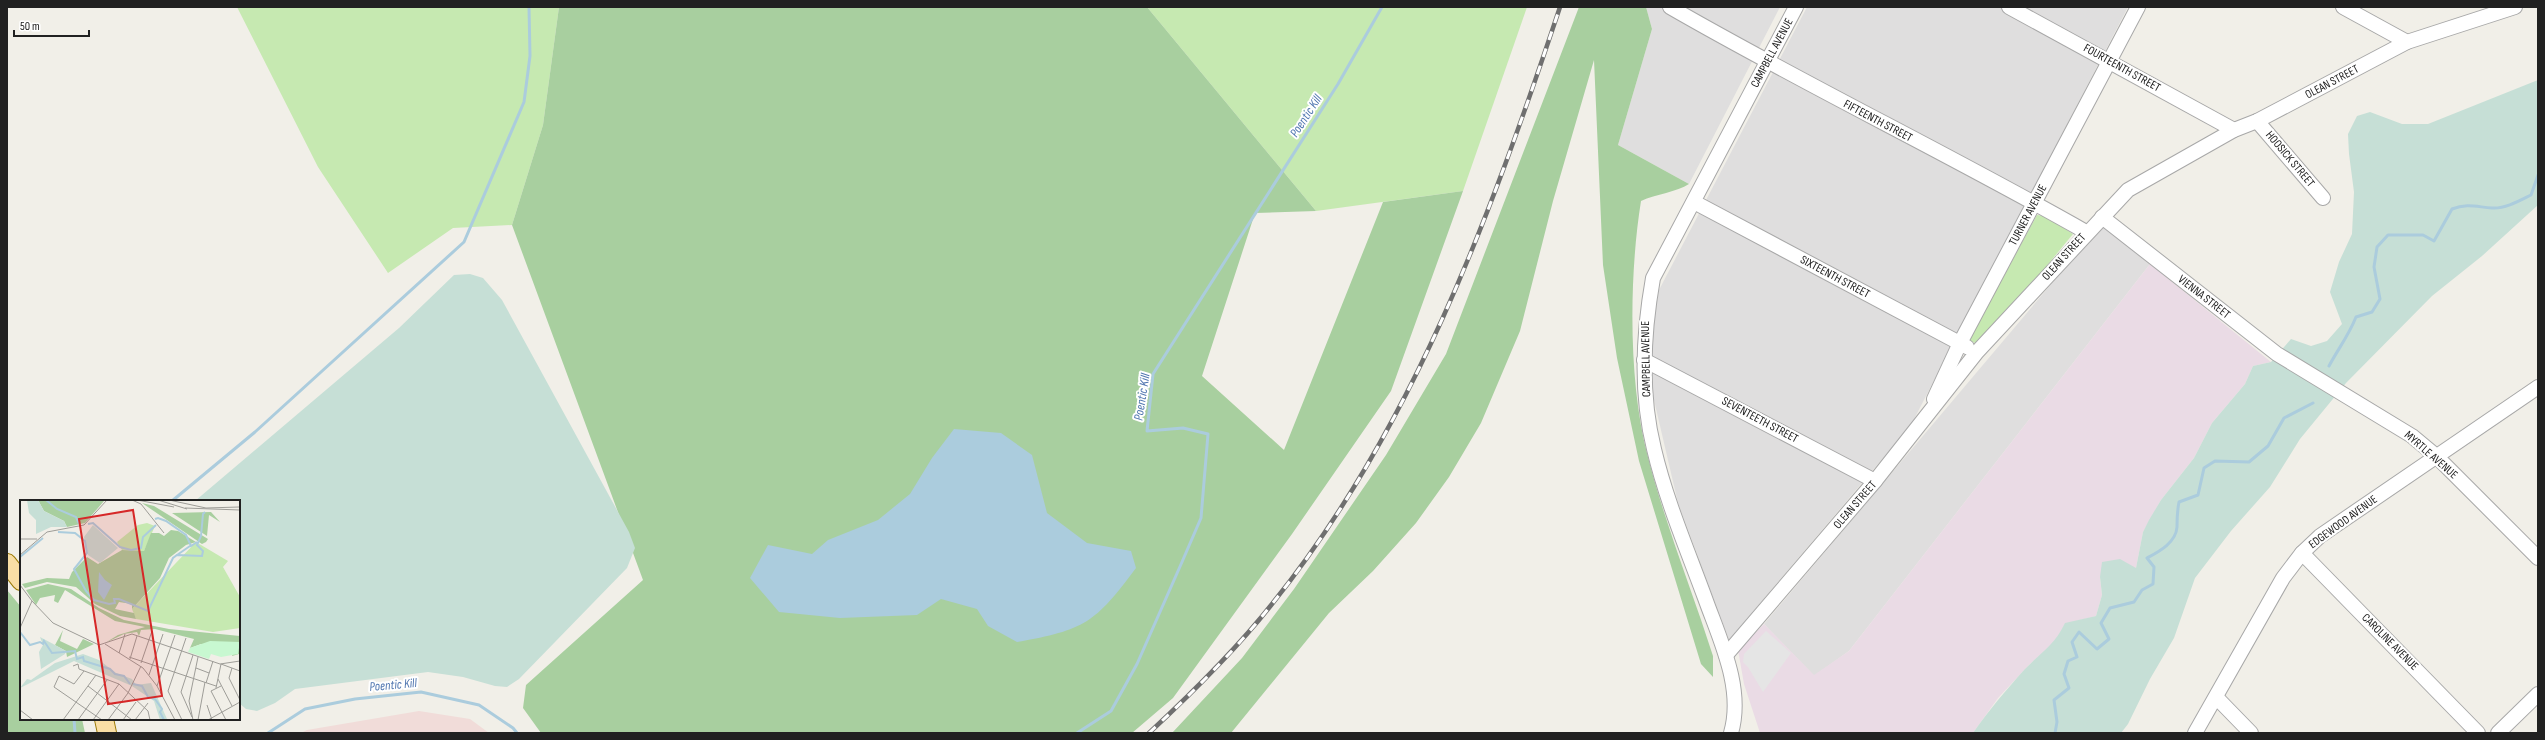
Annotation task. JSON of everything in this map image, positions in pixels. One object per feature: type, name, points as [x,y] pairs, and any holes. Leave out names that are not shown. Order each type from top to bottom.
[{"type":"main road","points":[[7,564],[20,580]]},
{"type":"main road","points":[[104,720],[107,733]]},
{"type":"street","name":"FIFTEENTH STREET","points":[[1670,7],[1767,63],[2034,203],[2086,232]]},
{"type":"street","name":"CAMPBELL AVENUE","points":[[1731,733],[1735,694],[1726,655],[1654,449],[1648,418],[1644,360],[1645,322],[1653,278],[1796,7]]},
{"type":"street","name":"FOURTEENTH STREET","points":[[2009,7],[2234,130]]},
{"type":"street","name":"TURNER AVENUE","points":[[1922,425],[1960,343],[2138,7]]},
{"type":"street","points":[[2343,7],[2407,42]]},
{"type":"street","name":"OLEAN STREET","points":[[1726,655],[1922,425],[1977,352],[2086,232],[2102,218],[2128,190],[2234,130],[2257,121],[2407,42],[2515,7]]},
{"type":"street","name":"HOOSICK STREET","points":[[2257,121],[2323,198]]},
{"type":"street","name":"SIXTEENTH STREET","points":[[1694,202],[1977,352]]},
{"type":"street","name":"VIENNA STREET","points":[[2102,218],[2277,354],[2307,374]]},
{"type":"street","name":"SEVENTEETH STREET","points":[[1644,360],[1875,481]]},
{"type":"street","name":"MYRTLE AVENUE","points":[[2307,374],[2412,436],[2436,456],[2538,558]]},
{"type":"street","name":"EDGEWOOD AVENUE","points":[[2195,733],[2283,578],[2302,553],[2320,536],[2538,386]]},
{"type":"street","name":"CAROLINE AVENUE","points":[[2302,553],[2478,733]]},
{"type":"street","points":[[2498,733],[2538,694]]},
{"type":"street","points":[[2216,697],[2252,733]]},
{"type":"shaded area","points":[[1646,7],[1780,7],[1689,184],[1618,145],[1652,29]]},
{"type":"shaded area","points":[[1807,7],[2128,7],[1911,425],[1729,640],[1678,503],[1650,383],[1652,329],[1659,290]]},
{"type":"shaded area","points":[[2538,80],[2538,205],[2482,256],[2432,296],[2346,383],[2300,439],[2270,487],[2231,531],[2195,578],[2174,638],[2150,679],[2128,724],[2121,733],[1973,733],[1991,708],[2025,669],[2052,643],[2065,623],[2096,616],[2102,595],[2100,577],[2102,562],[2120,559],[2136,568],[2143,532],[2149,520],[2161,500],[2194,458],[2212,423],[2245,384],[2253,366],[2271,362],[2291,339],[2311,346],[2327,341],[2342,324],[2330,292],[2339,262],[2352,234],[2354,192],[2348,134],[2357,116],[2370,112],[2402,124],[2428,124]]},
{"type":"shaded area","points":[[2102,224],[2150,264],[1849,651],[1814,676],[1764,624]]},
{"type":"shaded area","points":[[2150,264],[2271,362],[2253,366],[2245,384],[2212,423],[2194,458],[2161,500],[2143,532],[2136,568],[2100,577],[2102,595],[2096,616],[2065,624],[2056,641],[2030,664],[1998,698],[1973,733],[1760,733],[1744,684],[1738,650],[1764,624],[1814,675],[1849,651]]},
{"type":"shaded area","points":[[470,274],[483,278],[502,300],[629,532],[635,548],[627,568],[519,679],[507,687],[495,686],[463,677],[428,672],[295,689],[275,703],[257,711],[246,709],[240,704],[240,500],[196,500],[399,328],[454,275]]},
{"type":"shaded area","points":[[954,429],[1001,433],[1032,455],[1047,513],[1087,543],[1131,551],[1136,568],[1110,601],[1087,621],[1074,628],[1040,638],[1017,642],[988,626],[977,609],[941,599],[917,615],[840,618],[779,612],[750,578],[768,545],[812,554],[828,540],[878,520],[910,494],[932,458]]},
{"type":"shaded area","points":[[1766,631],[1791,653],[1763,692],[1748,667],[1743,662],[1744,654]]},
{"type":"shaded area","points":[[419,711],[470,719],[489,733],[301,733],[307,730]]},
{"type":"green space","points":[[237,7],[559,7],[543,125],[512,225],[453,228],[388,273],[318,167]]},
{"type":"green space","points":[[559,7],[1147,7],[1316,211],[1255,213],[1202,376],[1284,450],[1383,202],[1463,191],[1391,391],[1292,534],[1173,698],[1132,733],[541,733],[523,708],[526,685],[643,580],[512,225],[543,125]]},
{"type":"green space","points":[[1147,7],[1527,7],[1463,191],[1316,211]]},
{"type":"green space","points":[[1579,7],[1646,7],[1652,29],[1618,145],[1689,184],[1679,189],[1641,201],[1634,262],[1632,329],[1641,428],[1670,532],[1713,656],[1713,677],[1701,664],[1639,461],[1617,358],[1603,265],[1594,60],[1553,201],[1520,331],[1481,423],[1449,477],[1416,523],[1373,571],[1329,613],[1231,733],[1172,733],[1242,658],[1294,589],[1386,455],[1446,354]]},
{"type":"green space","points":[[2037,215],[2045,216],[2073,234],[1983,343],[1977,344],[1969,340]]},
{"type":"green space","points":[[7,590],[20,606],[20,720],[82,720],[85,733],[7,733]]},
{"type":"waterway","points":[[173,500],[255,432],[464,242],[524,102],[530,56],[529,7]]},
{"type":"waterway","name":"Poentic Kill","points":[[1077,733],[1111,711],[1137,664],[1201,518],[1208,434],[1183,428],[1147,431],[1153,374],[1338,84],[1382,7]]},
{"type":"waterway","points":[[2329,366],[2347,336],[2356,317],[2372,312],[2380,299],[2374,267],[2377,247],[2388,235],[2423,235],[2434,241],[2452,209],[2467,206],[2497,208],[2512,204],[2531,195],[2538,175]]},
{"type":"waterway","points":[[2055,733],[2057,722],[2054,700],[2069,688],[2064,674],[2068,661],[2077,657],[2072,642],[2079,632],[2097,649],[2109,639],[2101,623],[2110,608],[2134,602],[2142,590],[2153,584],[2154,567],[2147,558],[2166,546],[2173,538],[2176,533],[2179,502],[2198,495],[2204,468],[2215,461],[2249,462],[2268,446],[2284,418],[2313,403]]},
{"type":"waterway","name":"Poentic Kill","points":[[268,733],[305,709],[355,699],[421,692],[479,705],[513,728],[517,733]]},
{"type":"waterway","points":[[74,720],[75,733]]},
{"type":"railway","points":[[1149,733],[1213,671],[1272,604],[1322,537],[1366,467],[1406,394],[1442,319],[1475,242],[1505,164],[1560,7]]}]
